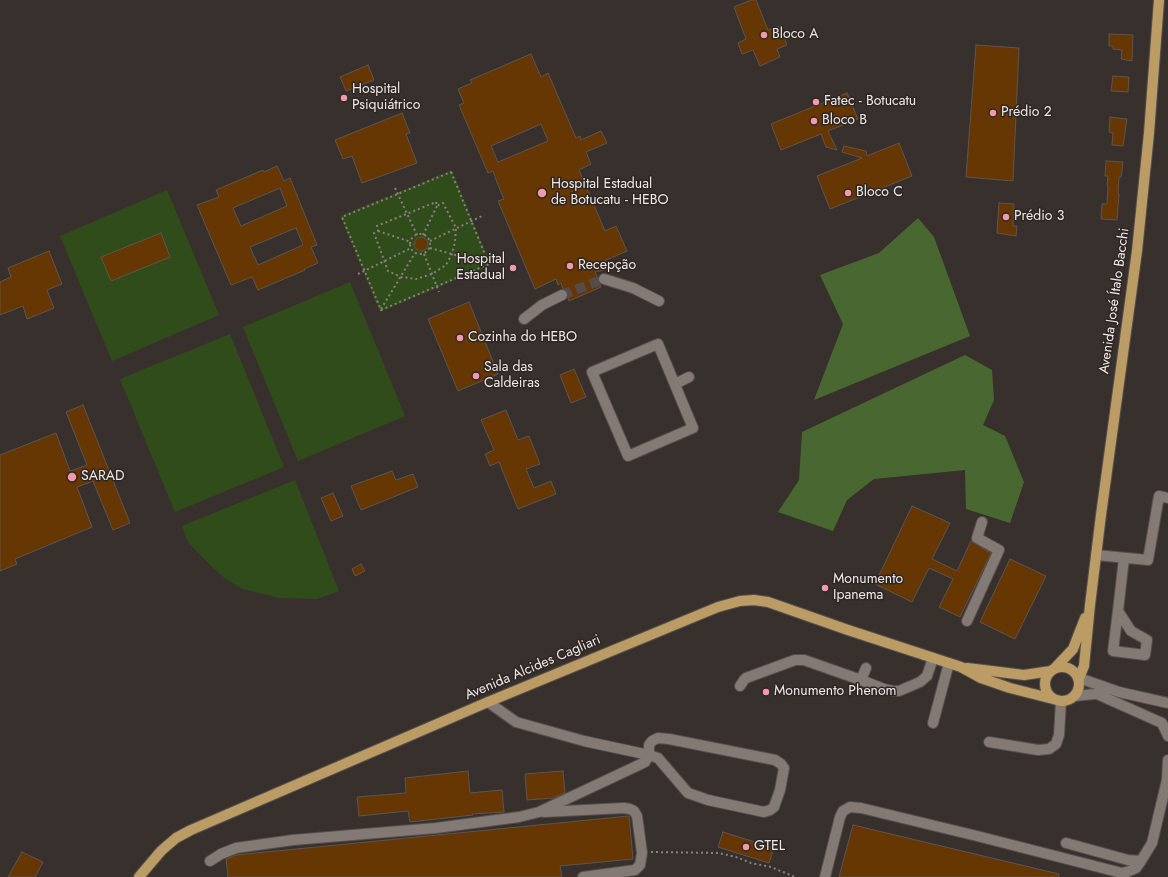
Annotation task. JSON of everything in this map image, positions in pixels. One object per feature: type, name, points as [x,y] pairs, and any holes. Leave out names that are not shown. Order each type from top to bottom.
[{"type":"main road","name":"Avenida José Ítalo Bacchi","points":[[1078,678],[1084,666],[1096,555],[1138,243],[1150,125],[1159,0]]},
{"type":"main road","name":"Avenida Alcides Cagliari","points":[[139,877],[161,851],[176,838],[191,830],[488,702],[718,607],[740,601],[754,600],[768,602],[950,663],[982,678],[1010,688],[1061,701]]},
{"type":"main road","name":"Avenida José Ítalo Bacchi","points":[[1053,669],[1073,649],[1090,605]]},
{"type":"main road","name":"Avenida Alcides Cagliari","points":[[961,667],[1024,674],[1053,669]]},
{"type":"main road","points":[[1060,667],[1069,668],[1077,674],[1078,678],[1079,688],[1075,696],[1066,701],[1052,698],[1046,689],[1046,679],[1053,669],[1060,667]]},
{"type":"lane","points":[[604,279],[633,288],[659,301]]},
{"type":"lane","points":[[524,319],[542,305],[562,295]]},
{"type":"lane","points":[[658,344],[675,384],[693,428],[628,456],[592,372],[658,344]]},
{"type":"lane","points":[[675,384],[689,377]]},
{"type":"lane","points":[[1096,555],[1148,560],[1159,496],[1168,498]]},
{"type":"lane","points":[[967,621],[999,550],[977,538],[982,522]]},
{"type":"lane","points":[[1118,611],[1131,631],[1147,640],[1145,655],[1113,651],[1124,558]]},
{"type":"lane","points":[[740,686],[746,678],[798,660],[804,660],[893,692],[920,682],[927,676],[933,658]]},
{"type":"lane","points":[[933,723],[950,663]]},
{"type":"lane","points":[[861,680],[866,668]]},
{"type":"lane","points":[[1078,678],[1120,692],[1168,703]]},
{"type":"lane","points":[[1075,696],[1120,692]]},
{"type":"lane","points":[[1097,694],[1162,723],[1168,736]]},
{"type":"lane","points":[[989,742],[1038,750],[1049,749],[1056,744],[1059,735],[1061,701]]},
{"type":"lane","points":[[488,702],[516,722],[584,741],[649,755],[658,758],[688,793],[708,800],[764,812],[770,810],[774,807],[780,790],[784,768],[775,760],[658,738],[649,744],[649,755],[645,762],[539,812]]},
{"type":"lane","points":[[825,877],[840,817],[843,811],[850,807],[861,808],[977,836],[1118,874],[1127,872],[1136,868],[1152,843],[1167,780],[1168,760]]},
{"type":"lane","points":[[210,861],[221,854],[236,848],[293,840],[436,828],[512,818],[539,812],[606,808],[630,809],[634,811],[642,853],[640,866],[635,870],[583,877]]},
{"type":"lane","points":[[1066,843],[1128,860],[1141,861]]},
{"type":"path","points":[[381,310],[342,217],[451,172],[489,264]]},
{"type":"path","points":[[395,188],[417,235]]},
{"type":"path","points":[[423,235],[437,206],[443,204],[456,228],[452,254],[446,265],[432,274],[416,279],[401,277],[388,271],[374,233],[378,231],[377,226],[436,202],[437,206]]},
{"type":"path","points":[[430,241],[482,216]]},
{"type":"path","points":[[378,231],[411,242]]},
{"type":"path","points":[[423,235],[430,241],[430,248],[424,254],[415,253],[411,248],[411,242],[414,236],[423,235]]},
{"type":"path","points":[[358,274],[411,248]]},
{"type":"path","points":[[430,248],[489,264]]},
{"type":"path","points":[[381,310],[415,253]]},
{"type":"path","points":[[424,254],[439,292]]},
{"type":"path","points":[[381,310],[489,264]]},
{"type":"path","points":[[642,853],[665,851],[719,853],[771,867],[795,877]]},
{"type":"green space","points":[[452,170],[491,265],[380,312],[340,216]]},
{"type":"green space","points":[[167,190],[219,315],[112,361],[60,236]]},
{"type":"green space","points":[[918,218],[934,237],[970,336],[814,400],[843,324],[820,275],[879,253]]},
{"type":"green space","points":[[350,282],[405,416],[298,461],[243,327]]},
{"type":"green space","points":[[230,334],[284,467],[175,512],[120,379]]},
{"type":"green space","points":[[965,355],[992,370],[994,400],[983,425],[1005,436],[1024,482],[1010,523],[966,509],[965,470],[874,479],[847,500],[833,531],[778,512],[799,480],[802,432]]},
{"type":"green space","points":[[295,480],[339,591],[317,599],[279,598],[243,589],[226,579],[213,568],[188,542],[182,526]]},
{"type":"building","name":"Bloco A","points":[[751,0],[756,0],[768,30],[780,26],[787,45],[777,49],[780,57],[760,66],[753,50],[742,54],[738,43],[746,39],[734,7]]},
{"type":"building","points":[[1109,34],[1133,35],[1132,61],[1121,59],[1122,50],[1113,49],[1113,46],[1109,46]]},
{"type":"building","name":"Prédio 2","points":[[976,45],[1019,48],[1013,181],[966,177]]},
{"type":"building","points":[[531,54],[541,77],[548,73],[576,138],[580,136],[581,140],[601,131],[607,143],[586,152],[591,164],[579,170],[605,231],[616,226],[627,251],[604,261],[607,269],[595,272],[601,287],[569,301],[568,292],[563,289],[561,283],[558,285],[556,279],[535,289],[498,201],[504,199],[493,171],[488,173],[459,105],[464,103],[458,89],[472,83],[470,80]],"holes":[[[541,124],[548,141],[498,162],[491,146]]]},
{"type":"building","points":[[368,65],[374,80],[346,91],[340,77]]},
{"type":"building","points":[[1113,76],[1129,77],[1128,92],[1111,91]]},
{"type":"building","name":"Bloco B","points":[[847,93],[858,119],[828,131],[837,150],[826,147],[821,134],[781,150],[771,124]]},
{"type":"building","points":[[402,113],[410,133],[406,134],[417,163],[362,183],[352,156],[343,159],[335,140]]},
{"type":"building","points":[[1110,117],[1127,119],[1123,146],[1112,145],[1113,133],[1109,132]]},
{"type":"building","name":"Bloco C","points":[[899,143],[912,176],[830,209],[817,176],[862,158],[842,152],[844,146],[866,151],[867,156]]},
{"type":"building","points":[[1106,161],[1123,162],[1121,177],[1119,177],[1117,220],[1101,219],[1102,204],[1107,204],[1108,176],[1105,176]]},
{"type":"building","points":[[277,166],[284,181],[290,178],[317,245],[311,247],[318,263],[258,290],[252,277],[231,285],[197,205],[219,197],[216,190],[263,170],[264,172]],"holes":[[[280,188],[287,206],[241,226],[233,208]],[[296,228],[303,245],[258,265],[250,247]]]},
{"type":"building","name":"Prédio 3","points":[[999,203],[1014,204],[1013,226],[1017,226],[1016,236],[997,233]]},
{"type":"building","points":[[161,233],[170,257],[111,281],[101,257]]},
{"type":"building","points":[[418,237],[424,237],[428,241],[428,247],[424,251],[418,251],[414,247],[414,241]]},
{"type":"building","points":[[49,251],[62,284],[47,290],[54,308],[27,319],[23,306],[0,315],[0,282],[11,277],[8,268]]},
{"type":"building","name":"Cozinha do HEBO","points":[[469,302],[498,374],[458,391],[428,319]]},
{"type":"building","points":[[574,369],[586,397],[571,403],[560,375]]},
{"type":"building","points":[[83,405],[130,523],[113,530],[93,481],[77,487],[92,527],[15,559],[17,564],[0,571],[0,455],[56,433],[70,471],[87,465],[66,412]]},
{"type":"building","points":[[506,410],[518,440],[529,436],[540,464],[526,469],[534,488],[551,481],[556,494],[518,509],[499,462],[490,466],[485,454],[494,450],[481,420]]},
{"type":"building","points":[[392,471],[396,480],[413,474],[418,487],[361,510],[351,486]]},
{"type":"building","points":[[333,493],[343,516],[331,521],[321,498]]},
{"type":"building","points":[[912,506],[950,523],[932,559],[957,571],[971,541],[991,553],[960,617],[939,607],[953,579],[929,568],[912,602],[875,584]]},
{"type":"building","points":[[1010,559],[1046,576],[1015,639],[980,622]]},
{"type":"building","points":[[361,564],[365,571],[355,576],[352,569]]},
{"type":"building","points":[[468,771],[470,793],[502,790],[504,812],[472,814],[473,815],[410,822],[408,811],[359,816],[357,797],[406,793],[405,778]]},
{"type":"building","points":[[563,771],[565,793],[553,798],[527,800],[525,774]]},
{"type":"building","points":[[629,816],[633,859],[560,866],[562,877],[228,877],[226,859],[236,855]]},
{"type":"building","points":[[853,825],[1059,874],[1059,877],[839,877]]},
{"type":"building","name":"GTEL","points":[[723,832],[774,848],[769,863],[718,847]]},
{"type":"building","points":[[22,852],[43,862],[35,877],[8,877]]},
{"type":"tunnel","points":[[562,295],[604,279]]},
{"type":"place","name":"Bloco A","points":[[764,35]]},
{"type":"place","name":"Hospital Psiquiátrico","points":[[344,98]]},
{"type":"place","name":"Fatec - Botucatu","points":[[816,102]]},
{"type":"place","name":"Prédio 2","points":[[993,113]]},
{"type":"place","name":"Bloco B","points":[[814,121]]},
{"type":"place","name":"Hospital Estadual de Botucatu - HEBO","points":[[542,193]]},
{"type":"place","name":"Bloco C","points":[[848,193]]},
{"type":"place","name":"Prédio 3","points":[[1006,217]]},
{"type":"place","name":"Recepção","points":[[570,266]]},
{"type":"place","name":"Hospital Estadual","points":[[513,268]]},
{"type":"place","name":"Cozinha do HEBO","points":[[460,338]]},
{"type":"place","name":"Sala das Caldeiras","points":[[476,376]]},
{"type":"place","name":"SARAD","points":[[72,477]]},
{"type":"place","name":"Monumento Ipanema","points":[[825,588]]},
{"type":"place","name":"Monumento Phenom","points":[[766,692]]},
{"type":"place","name":"GTEL","points":[[746,847]]}]
